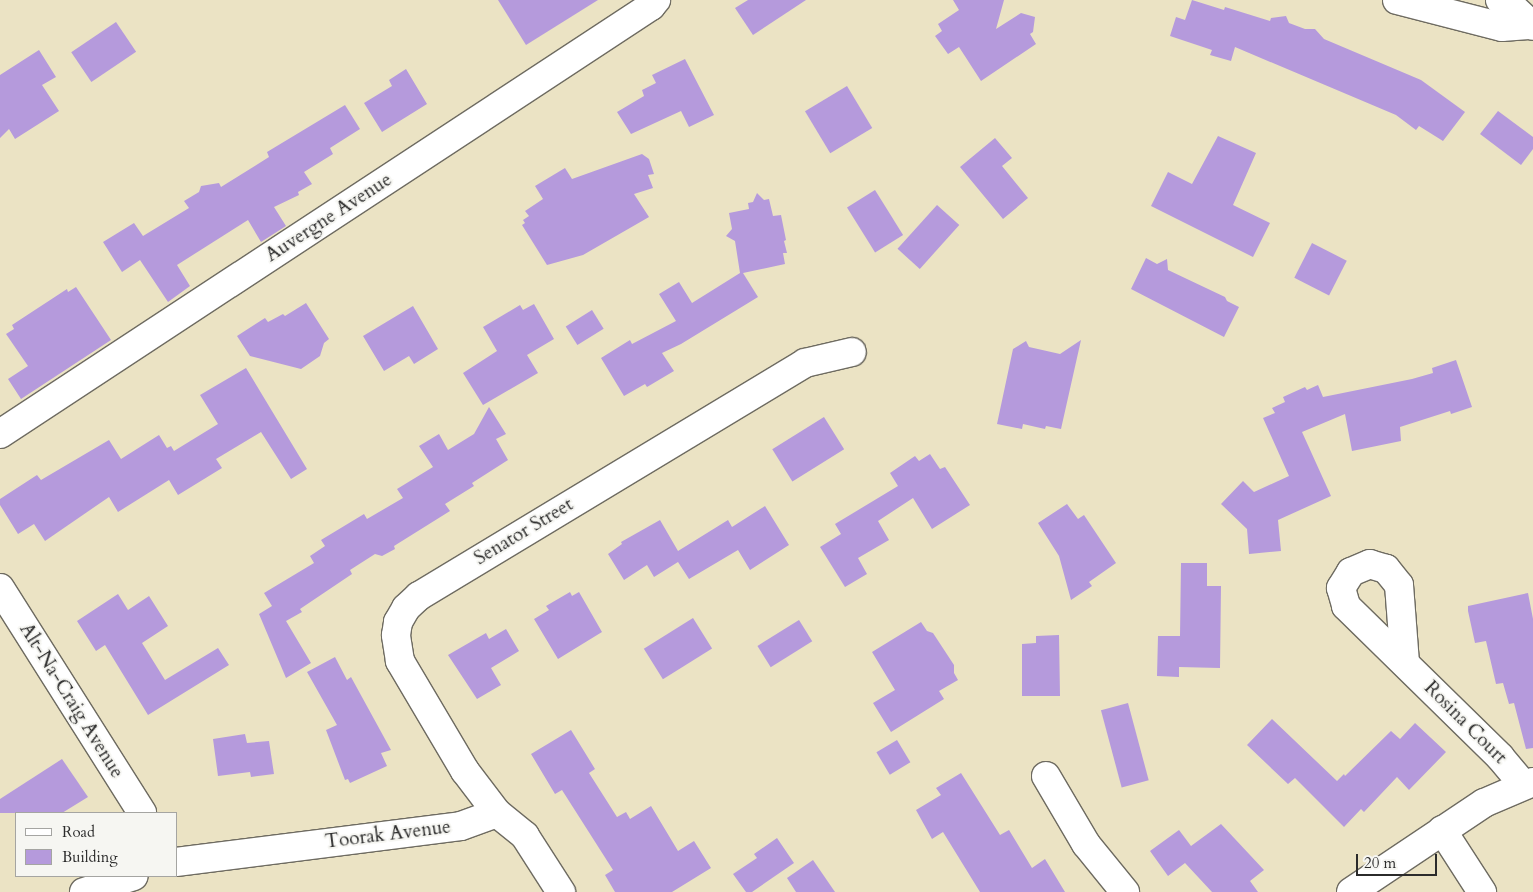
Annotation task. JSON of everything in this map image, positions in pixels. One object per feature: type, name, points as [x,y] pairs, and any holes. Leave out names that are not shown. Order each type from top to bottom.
[{"type":"street","name":"Auvergne Avenue","points":[[0,434],[651,6],[656,0]]},
{"type":"street","points":[[1397,0],[1502,27],[1533,25]]},
{"type":"street","points":[[1500,0],[1507,2],[1533,25]]},
{"type":"street","name":"Senator Street","points":[[497,813],[465,771],[400,661],[396,635],[398,622],[406,608],[419,596],[805,363],[852,352]]},
{"type":"street","name":"Alt-Na-Craig Avenue","points":[[0,588],[141,812]]},
{"type":"street","name":"Rosina Court","points":[[1405,663],[1528,783]]},
{"type":"street","points":[[1046,776],[1086,844],[1125,892]]},
{"type":"street","points":[[1350,892],[1484,803],[1528,783]]},
{"type":"street","points":[[497,813],[524,836],[561,892]]},
{"type":"street","name":"Toorak Avenue","points":[[178,862],[461,826],[497,813]]},
{"type":"street","points":[[1442,830],[1482,892]]},
{"type":"street","points":[[84,892],[131,877]]},
{"type":"building","points":[[498,0],[598,0],[526,45]]},
{"type":"building","points":[[748,0],[806,0],[753,35],[735,8]]},
{"type":"building","points":[[953,0],[1004,0],[996,29],[1021,13],[1035,17],[1033,32],[1030,34],[1036,44],[981,81],[959,47],[948,54],[935,36],[942,31],[938,24],[959,10]]},
{"type":"building","points":[[1192,0],[1224,10],[1225,7],[1270,21],[1271,18],[1286,16],[1289,23],[1305,29],[1315,29],[1324,39],[1421,80],[1465,112],[1443,141],[1419,126],[1416,130],[1396,115],[1235,47],[1231,61],[1210,55],[1212,50],[1170,36],[1176,17],[1185,20]]},
{"type":"building","points":[[116,22],[136,52],[91,82],[71,52]]},
{"type":"building","points":[[39,50],[56,77],[42,85],[59,111],[15,139],[9,129],[0,138],[0,75]]},
{"type":"building","points":[[685,59],[714,115],[689,127],[681,111],[631,134],[617,112],[644,96],[642,90],[656,83],[652,75]]},
{"type":"building","points":[[406,69],[427,104],[382,132],[364,103],[392,86],[389,80]]},
{"type":"building","points":[[847,86],[872,128],[830,153],[805,111]]},
{"type":"building","points":[[345,105],[360,129],[330,148],[333,154],[304,172],[312,184],[298,192],[299,195],[274,207],[286,226],[261,242],[248,220],[177,265],[190,286],[168,302],[140,260],[122,272],[103,242],[134,223],[143,236],[189,208],[184,201],[199,192],[201,186],[219,183],[221,187],[269,157],[267,152]]},
{"type":"building","points":[[1498,111],[1533,137],[1533,149],[1521,165],[1480,134]]},
{"type":"building","points":[[1218,136],[1256,153],[1233,205],[1270,223],[1253,257],[1151,206],[1168,172],[1192,184]]},
{"type":"building","points":[[995,138],[1012,158],[1002,166],[1028,198],[1003,219],[960,167]]},
{"type":"building","points":[[642,154],[649,159],[654,174],[648,175],[653,188],[634,194],[649,217],[583,255],[547,265],[522,225],[525,223],[523,220],[529,216],[525,211],[543,199],[535,186],[565,168],[572,179]]},
{"type":"building","points":[[875,190],[903,235],[875,252],[847,207]]},
{"type":"building","points":[[757,193],[764,200],[769,199],[773,216],[781,215],[786,240],[784,241],[787,253],[783,253],[785,264],[743,273],[758,297],[681,344],[662,353],[674,371],[647,387],[645,384],[624,396],[601,358],[630,340],[632,344],[676,321],[659,294],[679,282],[692,303],[740,273],[735,241],[726,236],[732,229],[729,213],[749,209],[748,203],[753,202]]},
{"type":"building","points":[[937,205],[959,225],[920,269],[898,249]]},
{"type":"building","points":[[1312,243],[1347,261],[1329,295],[1294,278]]},
{"type":"building","points":[[1146,258],[1157,264],[1167,259],[1168,270],[1225,297],[1227,301],[1239,307],[1224,337],[1131,289]]},
{"type":"building","points":[[76,287],[111,340],[21,399],[8,379],[28,366],[6,334],[14,329],[12,325],[67,289],[68,292]]},
{"type":"building","points":[[306,303],[329,339],[324,343],[320,356],[301,369],[250,356],[237,336],[265,318],[268,322],[283,314],[285,316]]},
{"type":"building","points":[[534,304],[554,339],[527,355],[538,373],[483,405],[463,373],[497,351],[483,327],[520,305],[523,310]]},
{"type":"building","points":[[413,306],[438,349],[414,364],[409,356],[384,371],[363,336]]},
{"type":"building","points":[[592,310],[604,329],[577,345],[566,326]]},
{"type":"building","points":[[1081,340],[1061,429],[1046,426],[1045,429],[1023,424],[1022,429],[997,424],[1013,349],[1026,341],[1029,347],[1060,354]]},
{"type":"building","points":[[1456,360],[1472,407],[1451,414],[1450,411],[1400,427],[1401,441],[1352,451],[1345,414],[1302,432],[1331,496],[1278,520],[1281,551],[1249,554],[1247,529],[1221,504],[1243,481],[1254,492],[1289,476],[1263,418],[1275,413],[1272,408],[1285,402],[1283,397],[1305,387],[1307,390],[1318,385],[1323,397],[1412,379],[1433,373],[1432,368]]},
{"type":"building","points":[[246,368],[307,469],[291,479],[261,432],[216,459],[222,468],[178,495],[169,480],[118,512],[109,497],[45,541],[34,524],[18,534],[0,505],[0,499],[37,475],[41,480],[109,440],[121,459],[159,435],[167,448],[171,446],[174,451],[218,424],[200,395]]},
{"type":"building","points":[[489,407],[506,434],[496,439],[508,460],[472,483],[474,486],[445,504],[450,511],[394,546],[395,549],[382,556],[375,554],[350,570],[352,574],[300,609],[302,612],[286,621],[311,663],[286,678],[259,614],[272,606],[264,593],[314,563],[310,556],[325,546],[321,540],[364,514],[367,519],[403,498],[397,489],[433,467],[419,446],[439,434],[448,450],[474,434]]},
{"type":"building","points":[[824,417],[844,449],[792,482],[772,449]]},
{"type":"building","points":[[930,454],[940,469],[945,467],[970,505],[932,529],[913,498],[878,521],[889,540],[858,558],[867,574],[845,587],[820,547],[841,534],[835,524],[898,486],[890,473],[915,456],[919,461]]},
{"type":"building","points":[[1067,504],[1078,519],[1084,515],[1116,563],[1089,582],[1092,586],[1071,600],[1059,556],[1038,523]]},
{"type":"building","points":[[765,506],[789,545],[750,570],[738,550],[689,579],[678,562],[654,577],[647,565],[624,580],[608,554],[622,544],[621,542],[660,520],[678,551],[728,520],[732,527]]},
{"type":"building","points":[[1181,563],[1207,563],[1207,586],[1221,586],[1220,668],[1179,667],[1179,677],[1157,676],[1158,636],[1180,636]]},
{"type":"building","points":[[570,592],[572,596],[579,592],[602,632],[558,659],[534,619],[549,610],[546,606]]},
{"type":"building","points":[[1528,593],[1533,619],[1533,748],[1526,749],[1514,703],[1509,704],[1503,683],[1496,684],[1486,641],[1475,643],[1468,606]]},
{"type":"building","points":[[118,594],[128,610],[149,596],[168,626],[142,643],[165,680],[218,648],[229,665],[148,715],[105,645],[96,651],[77,621]]},
{"type":"building","points":[[693,618],[712,649],[663,679],[644,649]]},
{"type":"building","points":[[799,620],[812,641],[771,667],[757,646]]},
{"type":"building","points":[[921,622],[927,631],[933,633],[954,665],[954,673],[958,680],[939,691],[944,699],[891,732],[873,703],[895,690],[872,652]]},
{"type":"building","points":[[506,629],[519,651],[491,668],[501,685],[477,699],[448,655],[486,633],[489,639]]},
{"type":"building","points":[[1059,635],[1060,696],[1022,696],[1022,644],[1036,643],[1036,636]]},
{"type":"building","points":[[335,657],[347,680],[351,677],[391,750],[381,753],[387,766],[350,783],[348,779],[345,780],[326,730],[337,725],[307,672]]},
{"type":"building","points":[[1128,703],[1149,780],[1122,788],[1101,710]]},
{"type":"building","points":[[1272,719],[1337,781],[1344,774],[1345,776],[1391,731],[1400,739],[1415,723],[1446,752],[1409,790],[1397,777],[1364,812],[1361,809],[1344,827],[1295,778],[1288,784],[1247,745]]},
{"type":"building","points":[[571,730],[595,769],[589,773],[617,817],[626,812],[630,819],[651,806],[678,851],[694,841],[711,868],[672,892],[615,892],[605,875],[613,870],[562,790],[555,794],[531,754]]},
{"type":"building","points":[[245,734],[247,743],[269,741],[274,774],[251,777],[250,772],[218,776],[213,739]]},
{"type":"building","points":[[897,740],[910,762],[890,775],[876,752]]},
{"type":"building","points":[[62,759],[88,797],[64,812],[0,813],[0,799]]},
{"type":"building","points":[[961,773],[1000,835],[1009,830],[1032,868],[1045,859],[1065,892],[980,892],[943,832],[932,839],[916,810],[941,795],[936,788]]},
{"type":"building","points":[[1221,824],[1264,870],[1250,881],[1258,892],[1212,892],[1185,863],[1168,876],[1150,851],[1179,830],[1191,846]]},
{"type":"building","points":[[777,838],[794,863],[752,892],[746,892],[733,874],[757,858],[754,854]]},
{"type":"building","points":[[813,860],[835,892],[796,892],[787,878]]}]
